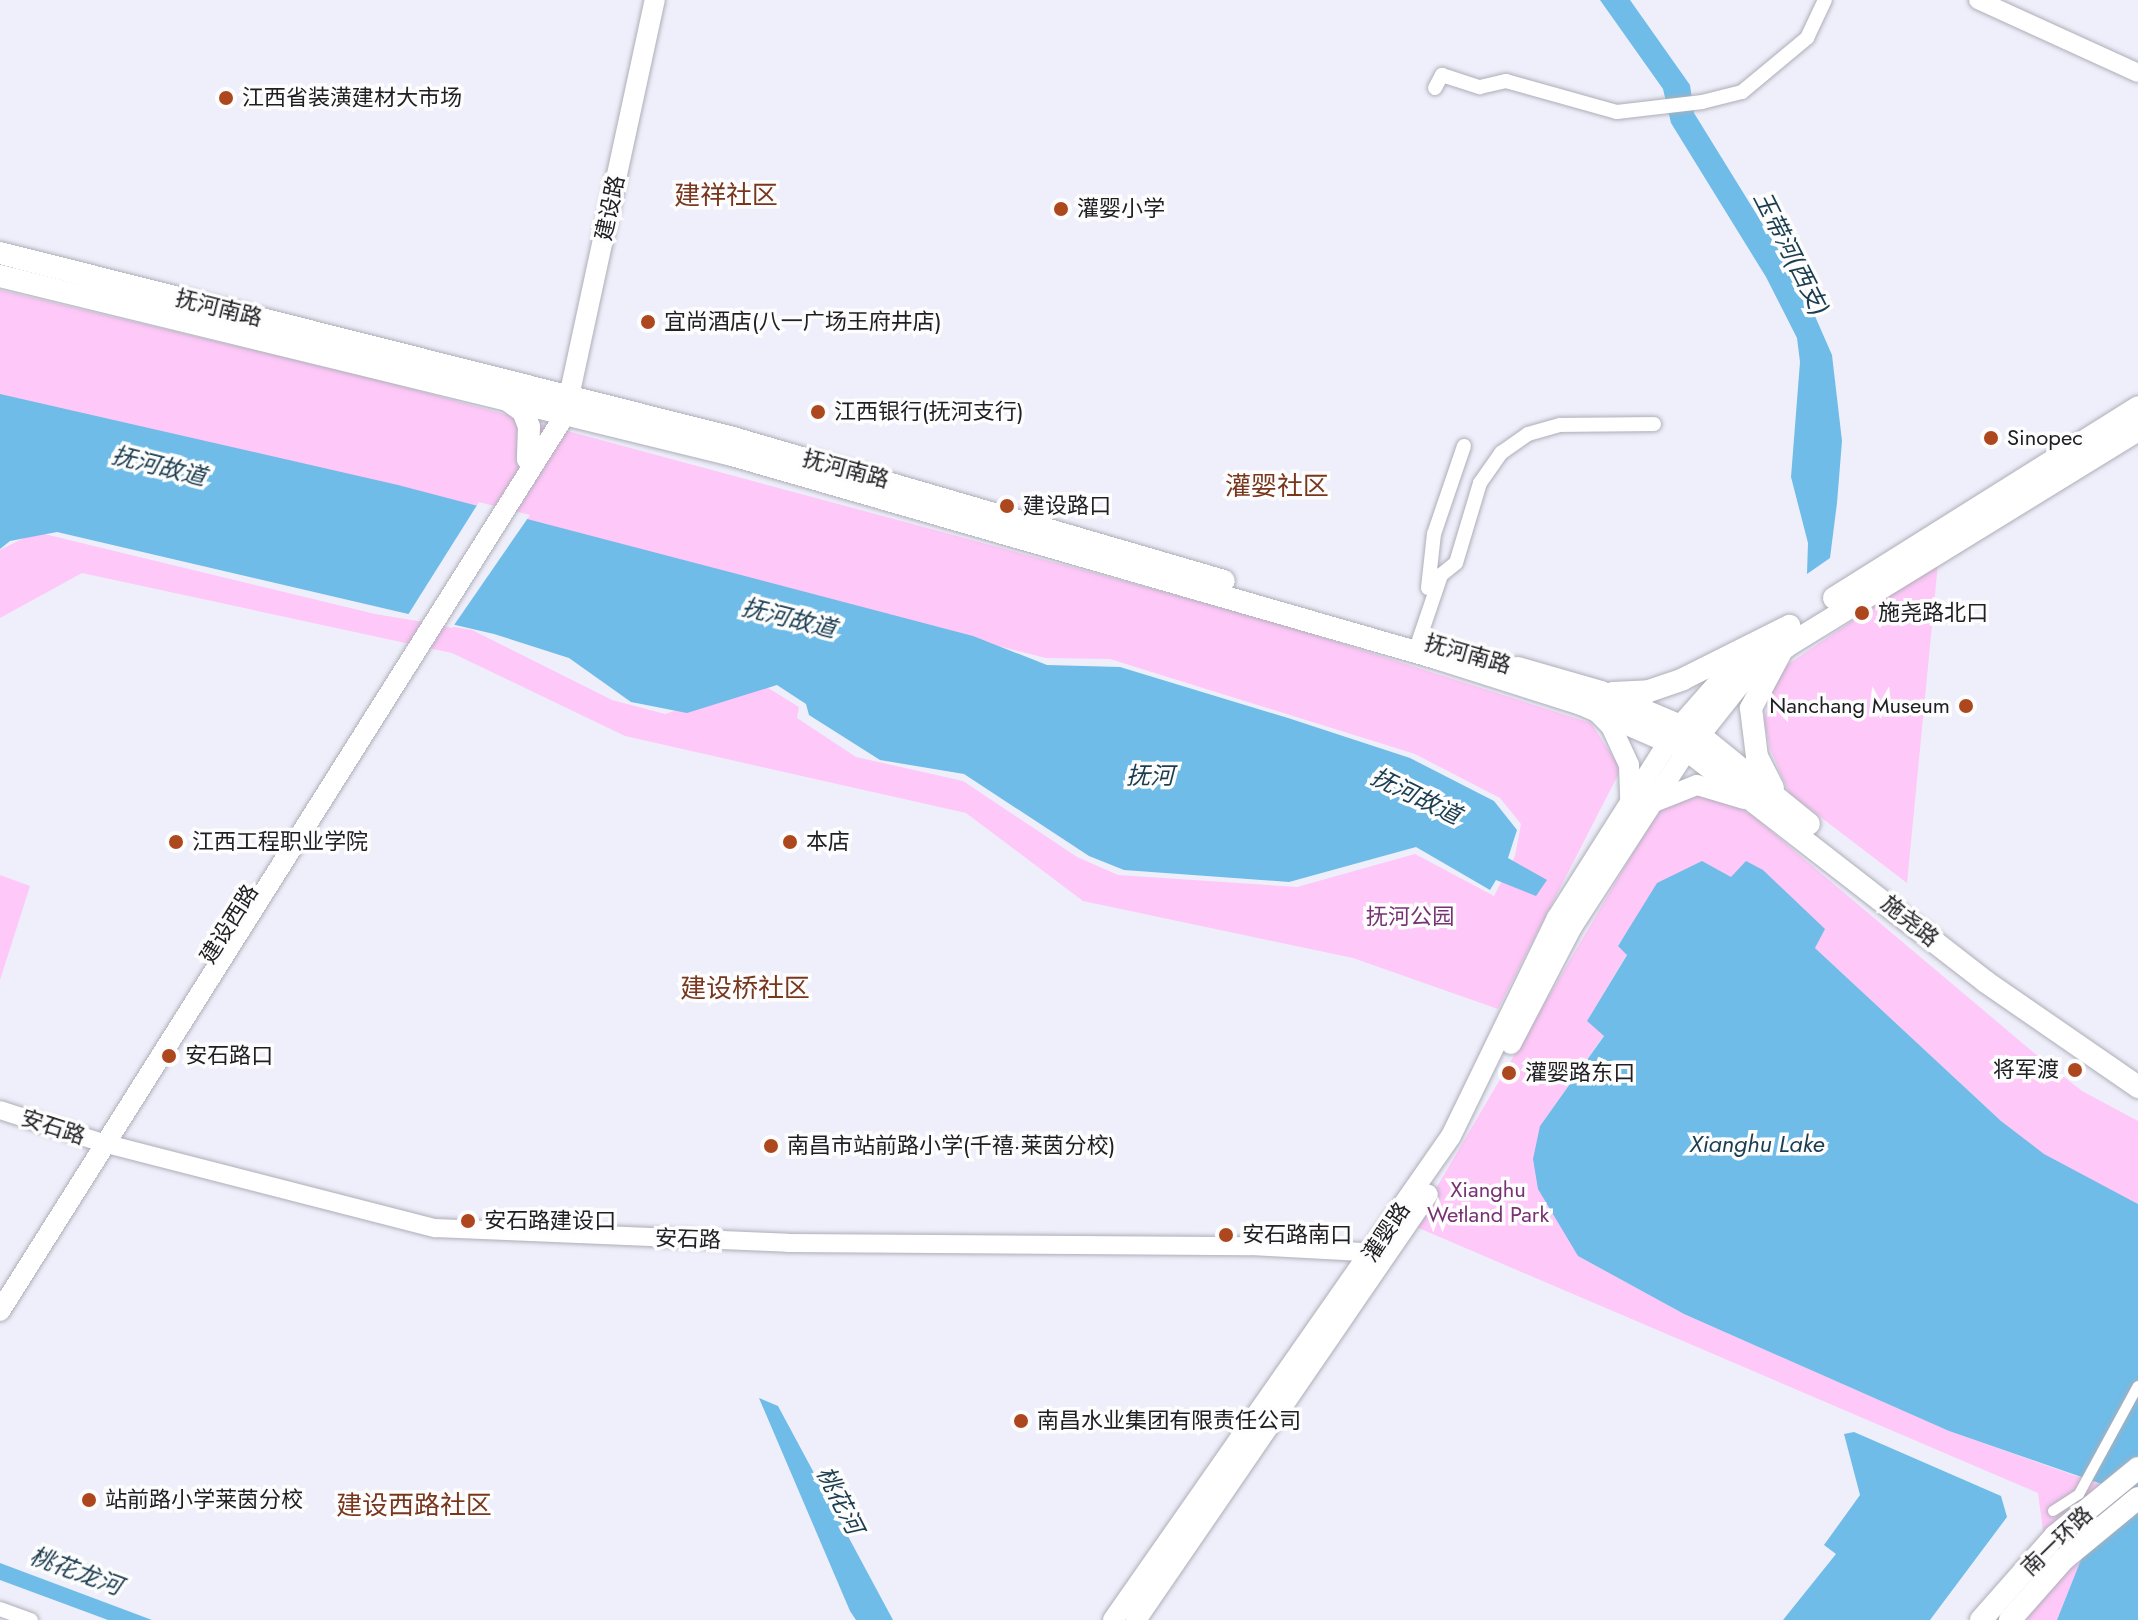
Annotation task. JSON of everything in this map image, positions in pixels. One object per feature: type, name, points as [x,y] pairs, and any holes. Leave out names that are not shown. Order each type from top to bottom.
[{"type":"main road","name":"建设路","points":[[562,404],[655,0]]},
{"type":"main road","name":"抚河南路","points":[[2,261],[562,404],[887,480],[1415,639],[1597,700],[1684,737]]},
{"type":"main road","name":"抚河南路","points":[[2,261],[508,401],[562,404],[1597,700]]},
{"type":"main road","points":[[508,401],[523,411],[529,427],[532,461]]},
{"type":"main road","name":"建设西路","points":[[0,1294],[395,671],[532,461],[562,404]]},
{"type":"main road","points":[[1630,800],[1629,765],[1597,700],[1649,691],[1788,636],[2138,407]]},
{"type":"main road","points":[[1684,737],[1734,666],[2138,430]]},
{"type":"main road","points":[[1778,809],[1757,757],[1750,720],[1759,687],[1788,636]]},
{"type":"main road","name":"灌婴路","points":[[1136,1620],[1382,1253],[1451,1136],[1557,918],[1630,800],[1684,737]]},
{"type":"main road","name":"灌婴路","points":[[1113,1620],[1460,1142],[1572,927],[1651,804],[1684,737]]},
{"type":"main road","name":"施尧路","points":[[1684,737],[1990,972],[2138,1074]]},
{"type":"main road","points":[[1651,804],[1697,785],[1723,790],[1778,809]]},
{"type":"main road","name":"施尧路","points":[[1778,809],[1986,982],[2138,1087]]},
{"type":"main road","name":"建设西路","points":[[0,1311],[98,1141]]},
{"type":"main road","name":"南一环路","points":[[1981,1620],[2055,1536],[2138,1468]]},
{"type":"main road","name":"南一环路","points":[[2010,1620],[2064,1559],[2138,1498]]},
{"type":"street","points":[[1435,88],[1442,75],[1480,87],[1506,81],[1617,112],[1702,102],[1742,92],[1807,38],[1825,0]]},
{"type":"street","points":[[1978,0],[2138,73]]},
{"type":"street","points":[[1415,639],[1441,575],[1456,563],[1480,483],[1501,453],[1528,434],[1560,425],[1654,424]]},
{"type":"street","points":[[1415,639],[1432,574],[1434,534],[1464,446]]},
{"type":"street","name":"安石路","points":[[0,1110],[98,1141],[435,1228],[788,1243],[1382,1253]]},
{"type":"street","points":[[2053,1511],[2079,1494],[2138,1386]]},
{"type":"street","points":[[0,1609],[31,1620]]},
{"type":"green space","name":"抚河公园","points":[[0,290],[375,379],[1268,620],[1591,723],[1621,769],[1498,1009],[1353,958],[1083,901],[966,813],[625,736],[452,653],[82,573],[0,618],[0,550],[36,532],[375,614],[472,630],[612,700],[665,714],[760,683],[799,707],[797,718],[856,757],[963,781],[1077,857],[1118,875],[1297,887],[1415,854],[1494,896],[1515,856],[1521,824],[1500,798],[1415,754],[1110,659],[1046,658],[0,396]]},
{"type":"green space","points":[[1938,563],[1907,883],[1789,793],[1770,749],[1764,719],[1778,671]]},
{"type":"green space","name":"Xianghu Wetland Park","points":[[1702,795],[1727,801],[1753,816],[2046,1063],[2082,1091],[2138,1121],[2138,1204],[2043,1154],[2001,1121],[1815,948],[1824,929],[1731,877],[1632,925],[1618,945],[1627,954],[1587,1021],[1604,1035],[1540,1126],[1578,1256],[1684,1314],[1949,1431],[2110,1488],[2057,1620],[1993,1620],[2047,1559],[2038,1493],[1414,1226],[1658,810],[1678,798]]},
{"type":"green space","points":[[0,875],[30,886],[0,980]]},
{"type":"water","points":[[1600,0],[1630,0],[1690,85],[1694,113],[1804,291],[1832,355],[1842,441],[1837,503],[1830,558],[1807,574],[1808,543],[1791,477],[1800,362],[1797,338],[1766,277],[1671,123],[1663,89]]},
{"type":"water","name":"抚河","points":[[0,394],[398,485],[973,636],[1047,665],[1120,667],[1288,718],[1410,758],[1494,801],[1517,830],[1508,858],[1547,880],[1536,896],[1496,880],[1490,890],[1416,847],[1289,882],[1124,870],[1089,856],[964,774],[880,760],[809,715],[806,704],[777,685],[687,713],[631,702],[569,658],[494,634],[57,532],[10,541],[0,549]]},
{"type":"water","name":"Xianghu Lake","points":[[1702,861],[1731,877],[1746,861],[1763,870],[1825,929],[1815,948],[2001,1121],[2044,1154],[2138,1204],[2138,1620],[2057,1620],[2110,1487],[1949,1431],[1684,1314],[1578,1256],[1538,1189],[1533,1159],[1540,1126],[1604,1036],[1587,1021],[1627,955],[1618,946],[1657,883]]},
{"type":"water","points":[[759,1398],[778,1406],[893,1620],[856,1620],[850,1611]]},
{"type":"water","points":[[1854,1432],[2001,1496],[2007,1517],[1930,1620],[1783,1620],[1836,1554],[1824,1545],[1860,1495],[1844,1434]]},
{"type":"water","points":[[0,1563],[152,1620],[108,1620],[0,1580]]},
{"type":"pier","points":[[479,502],[530,515],[452,628],[406,618]]},
{"type":"place","name":"江西省装潢建材大市场","points":[[226,98]]},
{"type":"place","name":"灌婴小学","points":[[1061,209]]},
{"type":"place","name":"宜尚酒店(八一广场王府井店)","points":[[648,322]]},
{"type":"place","name":"江西银行(抚河支行)","points":[[818,412]]},
{"type":"place","name":"Sinopec","points":[[1991,438]]},
{"type":"place","name":"建设路口","points":[[1007,506]]},
{"type":"place","name":"施尧路北口","points":[[1862,613]]},
{"type":"place","name":"Nanchang Museum","points":[[1966,706]]},
{"type":"place","name":"江西工程职业学院","points":[[176,842]]},
{"type":"place","name":"本店","points":[[790,842]]},
{"type":"place","name":"安石路口","points":[[169,1056]]},
{"type":"place","name":"将军渡","points":[[2075,1070]]},
{"type":"place","name":"灌婴路东口","points":[[1509,1073]]},
{"type":"place","name":"南昌市站前路小学(千禧·莱茵分校)","points":[[771,1146]]},
{"type":"place","name":"安石路建设口","points":[[468,1221]]},
{"type":"place","name":"安石路南口","points":[[1226,1235]]},
{"type":"place","name":"南昌水业集团有限责任公司","points":[[1021,1421]]},
{"type":"place","name":"站前路小学莱茵分校","points":[[89,1500]]},
{"type":"district","name":"建祥社区","points":[[726,196]]},
{"type":"district","name":"灌婴社区","points":[[1277,487]]},
{"type":"district","name":"建设桥社区","points":[[745,989]]},
{"type":"district","name":"建设西路社区","points":[[414,1506]]},
{"type":"water label","name":"玉带河(西支)","points":[[1791,253]]},
{"type":"water label","name":"抚河故道","points":[[159,466]]},
{"type":"water label","name":"抚河故道","points":[[789,618]]},
{"type":"water label","name":"抚河故道","points":[[1416,796]]},
{"type":"water label","name":"桃花河","points":[[840,1500]]},
{"type":"water label","name":"桃花龙河","points":[[76,1571]]}]
